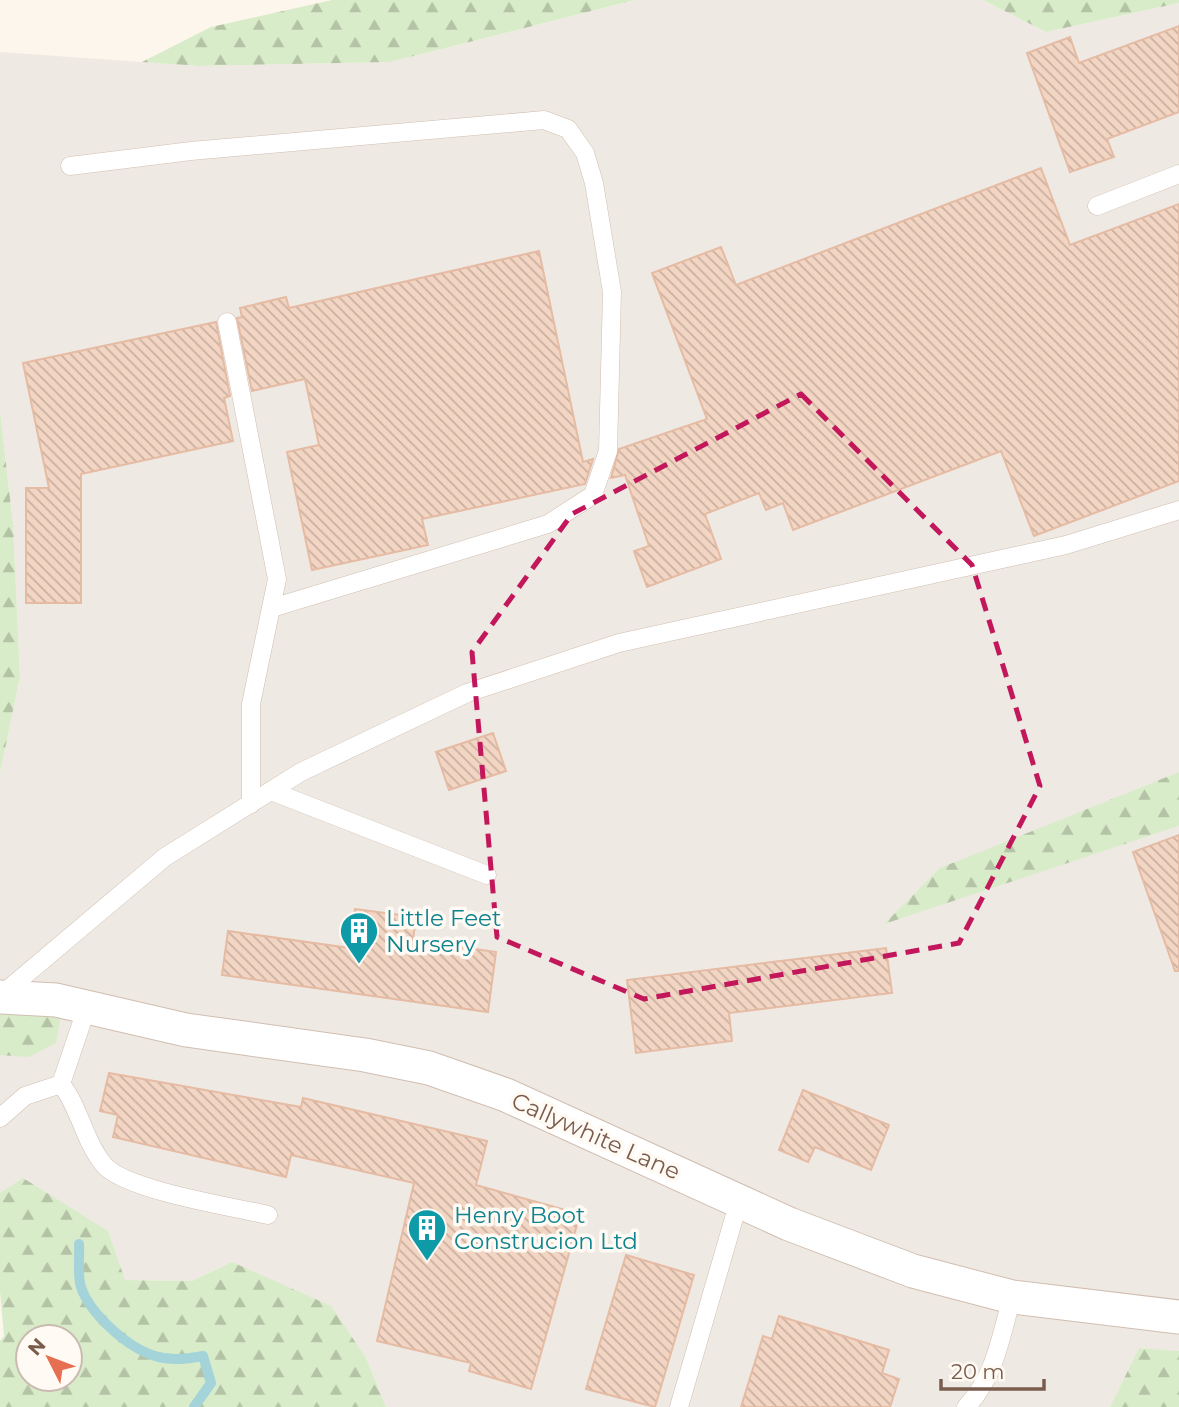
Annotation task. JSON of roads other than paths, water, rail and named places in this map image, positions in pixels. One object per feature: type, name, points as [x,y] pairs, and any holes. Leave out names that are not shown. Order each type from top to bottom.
[{"type":"street","name":"Callywhite Lane","points":[[0,996],[56,1000],[186,1030],[365,1055],[429,1068],[506,1095],[739,1201],[913,1271],[1012,1297],[1179,1317]]},
{"type":"lane","points":[[70,166],[191,151],[544,120],[568,130],[585,153],[594,183],[612,292],[608,451],[593,495],[548,524],[272,608]]},
{"type":"lane","points":[[1097,206],[1179,174]]},
{"type":"lane","points":[[227,322],[277,579],[251,704],[251,804]]},
{"type":"lane","points":[[0,996],[165,857],[301,772],[467,693],[619,643],[1066,545],[1179,510]]},
{"type":"lane","points":[[271,791],[487,875]]},
{"type":"lane","points":[[61,1084],[87,1007]]},
{"type":"lane","points":[[0,1118],[25,1096],[61,1084]]},
{"type":"lane","points":[[61,1084],[70,1096],[87,1136],[109,1170],[147,1186],[268,1216]]},
{"type":"lane","points":[[679,1407],[739,1201]]},
{"type":"lane","points":[[966,1407],[978,1395],[992,1367],[1012,1297]]},
{"type":"waterway","points":[[79,1244],[81,1287],[93,1308],[111,1329],[133,1346],[155,1356],[167,1359],[203,1356],[211,1383],[194,1407]]},
{"type":"place","name":"Little Feet Nursery","points":[[359,965]]},
{"type":"place","name":"Henry Boot Construcion Ltd","points":[[427,1262]]}]
